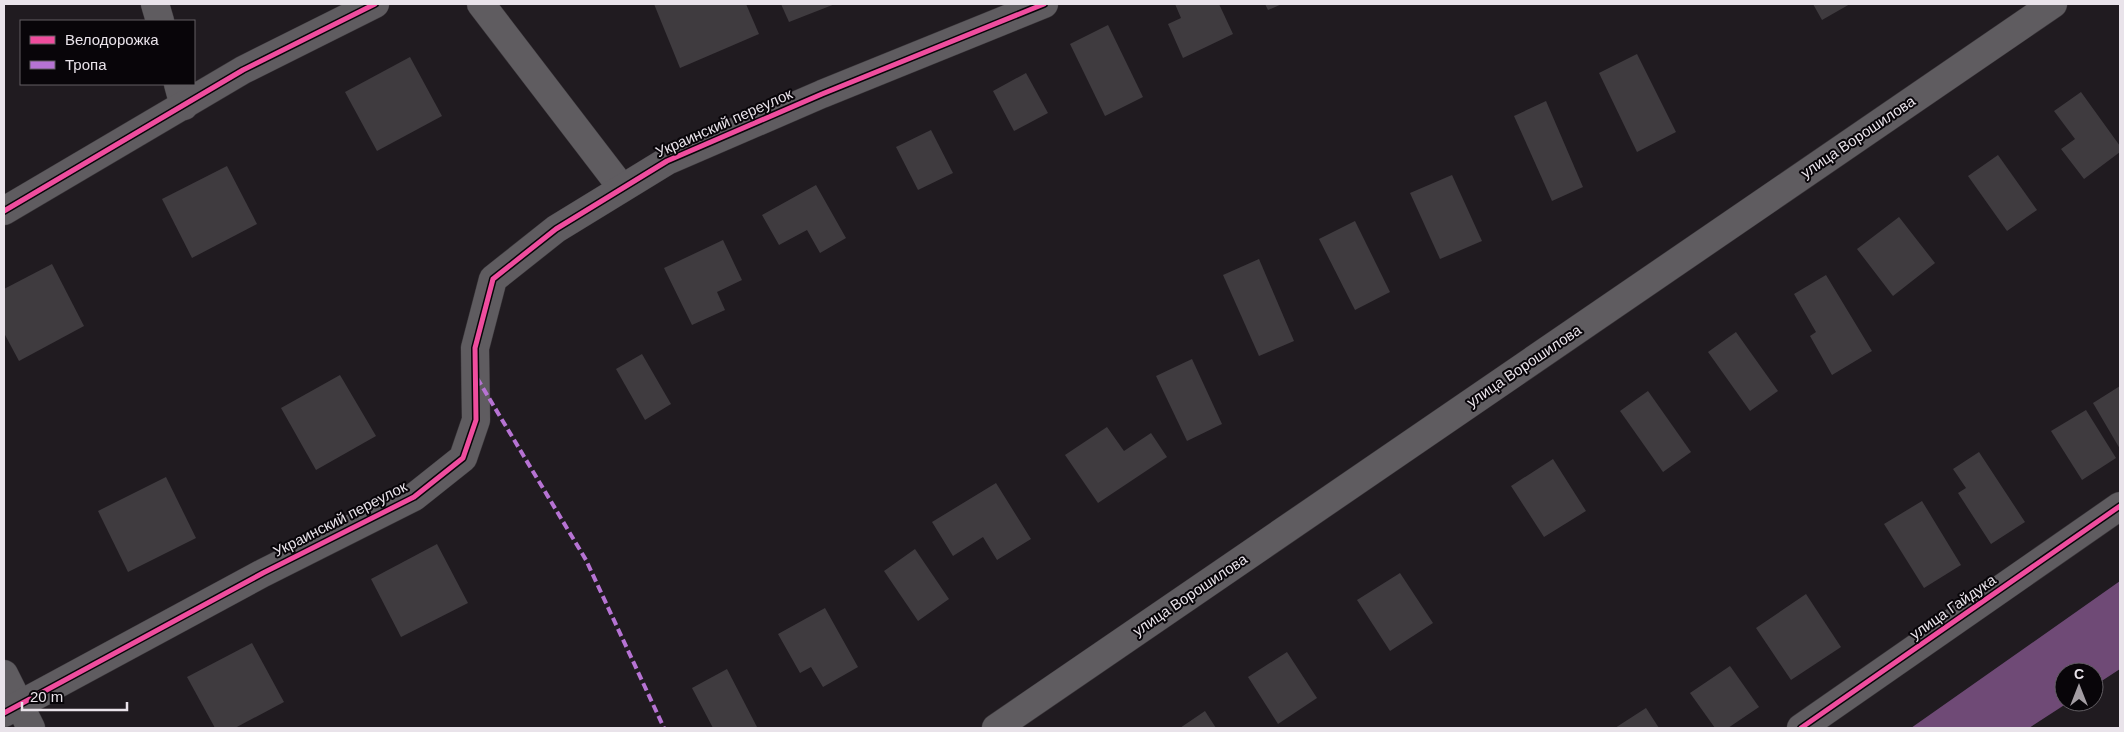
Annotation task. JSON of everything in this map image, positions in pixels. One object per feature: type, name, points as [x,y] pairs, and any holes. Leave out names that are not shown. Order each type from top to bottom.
[{"type":"street","points":[[155,4],[160,20]]},
{"type":"street","points":[[4,212],[181,95],[243,70],[375,4]]},
{"type":"street","points":[[481,4],[622,188]]},
{"type":"street","name":"Украинский переулок","points":[[11,708],[263,573],[414,497],[463,458],[476,420],[475,348],[493,279],[556,229],[676,157],[822,94],[1044,4]]},
{"type":"street","name":"улица Ворошилова","points":[[996,728],[2053,4]]},
{"type":"street","name":"улица Гайдука","points":[[1801,728],[2120,506]]},
{"type":"street","points":[[4,674],[11,708],[31,728]]},
{"type":"shaded area","points":[[2120,581],[2120,669],[2104,679],[2104,662],[2054,662],[2054,712],[2029,728],[1911,728]]},
{"type":"building","points":[[654,4],[746,4],[759,34],[680,68]]},
{"type":"building","points":[[781,4],[835,4],[789,22]]},
{"type":"building","points":[[1175,4],[1219,4],[1233,34],[1183,58],[1168,24],[1181,18]]},
{"type":"building","points":[[1265,4],[1282,4],[1268,10]]},
{"type":"building","points":[[1813,4],[1850,4],[1822,20]]},
{"type":"building","points":[[1108,25],[1143,97],[1105,116],[1070,44]]},
{"type":"building","points":[[1637,54],[1676,132],[1637,152],[1599,73]]},
{"type":"building","points":[[410,57],[442,116],[377,151],[345,92]]},
{"type":"building","points":[[1026,73],[1048,113],[1014,131],[993,91]]},
{"type":"building","points":[[2081,92],[2120,146],[2120,152],[2084,179],[2061,149],[2075,139],[2054,111]]},
{"type":"building","points":[[1546,101],[1583,187],[1552,201],[1514,116]]},
{"type":"building","points":[[931,130],[953,173],[918,190],[896,147]]},
{"type":"building","points":[[1998,155],[2037,210],[2007,231],[1968,176]]},
{"type":"building","points":[[227,166],[257,224],[192,258],[162,199]]},
{"type":"building","points":[[1452,175],[1482,241],[1440,259],[1410,193]]},
{"type":"building","points":[[816,185],[846,238],[820,253],[807,230],[779,245],[762,215]]},
{"type":"building","points":[[1899,217],[1935,263],[1893,296],[1857,249]]},
{"type":"building","points":[[1355,221],[1390,292],[1355,310],[1319,239]]},
{"type":"building","points":[[723,240],[742,280],[717,292],[725,310],[692,325],[664,268]]},
{"type":"building","points":[[1259,259],[1294,341],[1259,356],[1223,275]]},
{"type":"building","points":[[52,264],[84,326],[19,361],[4,333],[4,289]]},
{"type":"building","points":[[1826,275],[1872,351],[1832,375],[1810,336],[1816,332],[1794,294]]},
{"type":"building","points":[[1736,332],[1778,391],[1750,411],[1708,352]]},
{"type":"building","points":[[642,354],[671,404],[645,420],[616,369]]},
{"type":"building","points":[[1192,359],[1222,424],[1187,441],[1156,376]]},
{"type":"building","points":[[340,375],[376,436],[316,470],[281,408]]},
{"type":"building","points":[[2120,386],[2120,449],[2093,403]]},
{"type":"building","points":[[1648,391],[1691,452],[1663,472],[1620,411]]},
{"type":"building","points":[[2086,410],[2116,458],[2082,480],[2051,431]]},
{"type":"building","points":[[1107,427],[1124,451],[1151,433],[1167,457],[1098,503],[1065,455]]},
{"type":"building","points":[[1979,452],[2025,522],[1991,544],[1958,493],[1966,488],[1953,469]]},
{"type":"building","points":[[1553,459],[1586,511],[1544,537],[1511,486]]},
{"type":"building","points":[[166,477],[196,538],[128,572],[98,511]]},
{"type":"building","points":[[996,483],[1031,539],[997,560],[983,537],[953,556],[932,522]]},
{"type":"building","points":[[1922,501],[1961,565],[1924,588],[1884,524]]},
{"type":"building","points":[[437,544],[468,603],[401,637],[371,579]]},
{"type":"building","points":[[915,549],[949,599],[918,621],[884,571]]},
{"type":"building","points":[[1400,573],[1433,623],[1390,651],[1357,600]]},
{"type":"building","points":[[1806,594],[1841,647],[1791,680],[1756,628]]},
{"type":"building","points":[[825,608],[858,667],[823,687],[811,667],[800,673],[778,634]]},
{"type":"building","points":[[252,643],[284,702],[235,728],[215,728],[187,677]]},
{"type":"building","points":[[1287,652],[1317,698],[1278,724],[1248,677]]},
{"type":"building","points":[[1730,666],[1759,707],[1728,728],[1715,728],[1690,693]]},
{"type":"building","points":[[727,669],[757,727],[713,728],[692,688]]},
{"type":"building","points":[[1646,708],[1659,728],[1615,728]]},
{"type":"building","points":[[1205,711],[1216,728],[1180,728]]},
{"type":"marked path","points":[[477,378],[586,560],[664,728]]},
{"type":"cycle path","points":[[4,211],[243,70],[375,4]]},
{"type":"cycle path","points":[[4,713],[263,573],[414,497],[463,458],[476,420],[475,348],[493,279],[556,229],[667,161],[822,94],[1044,4]]},
{"type":"cycle path","points":[[1801,728],[2120,506]]}]
